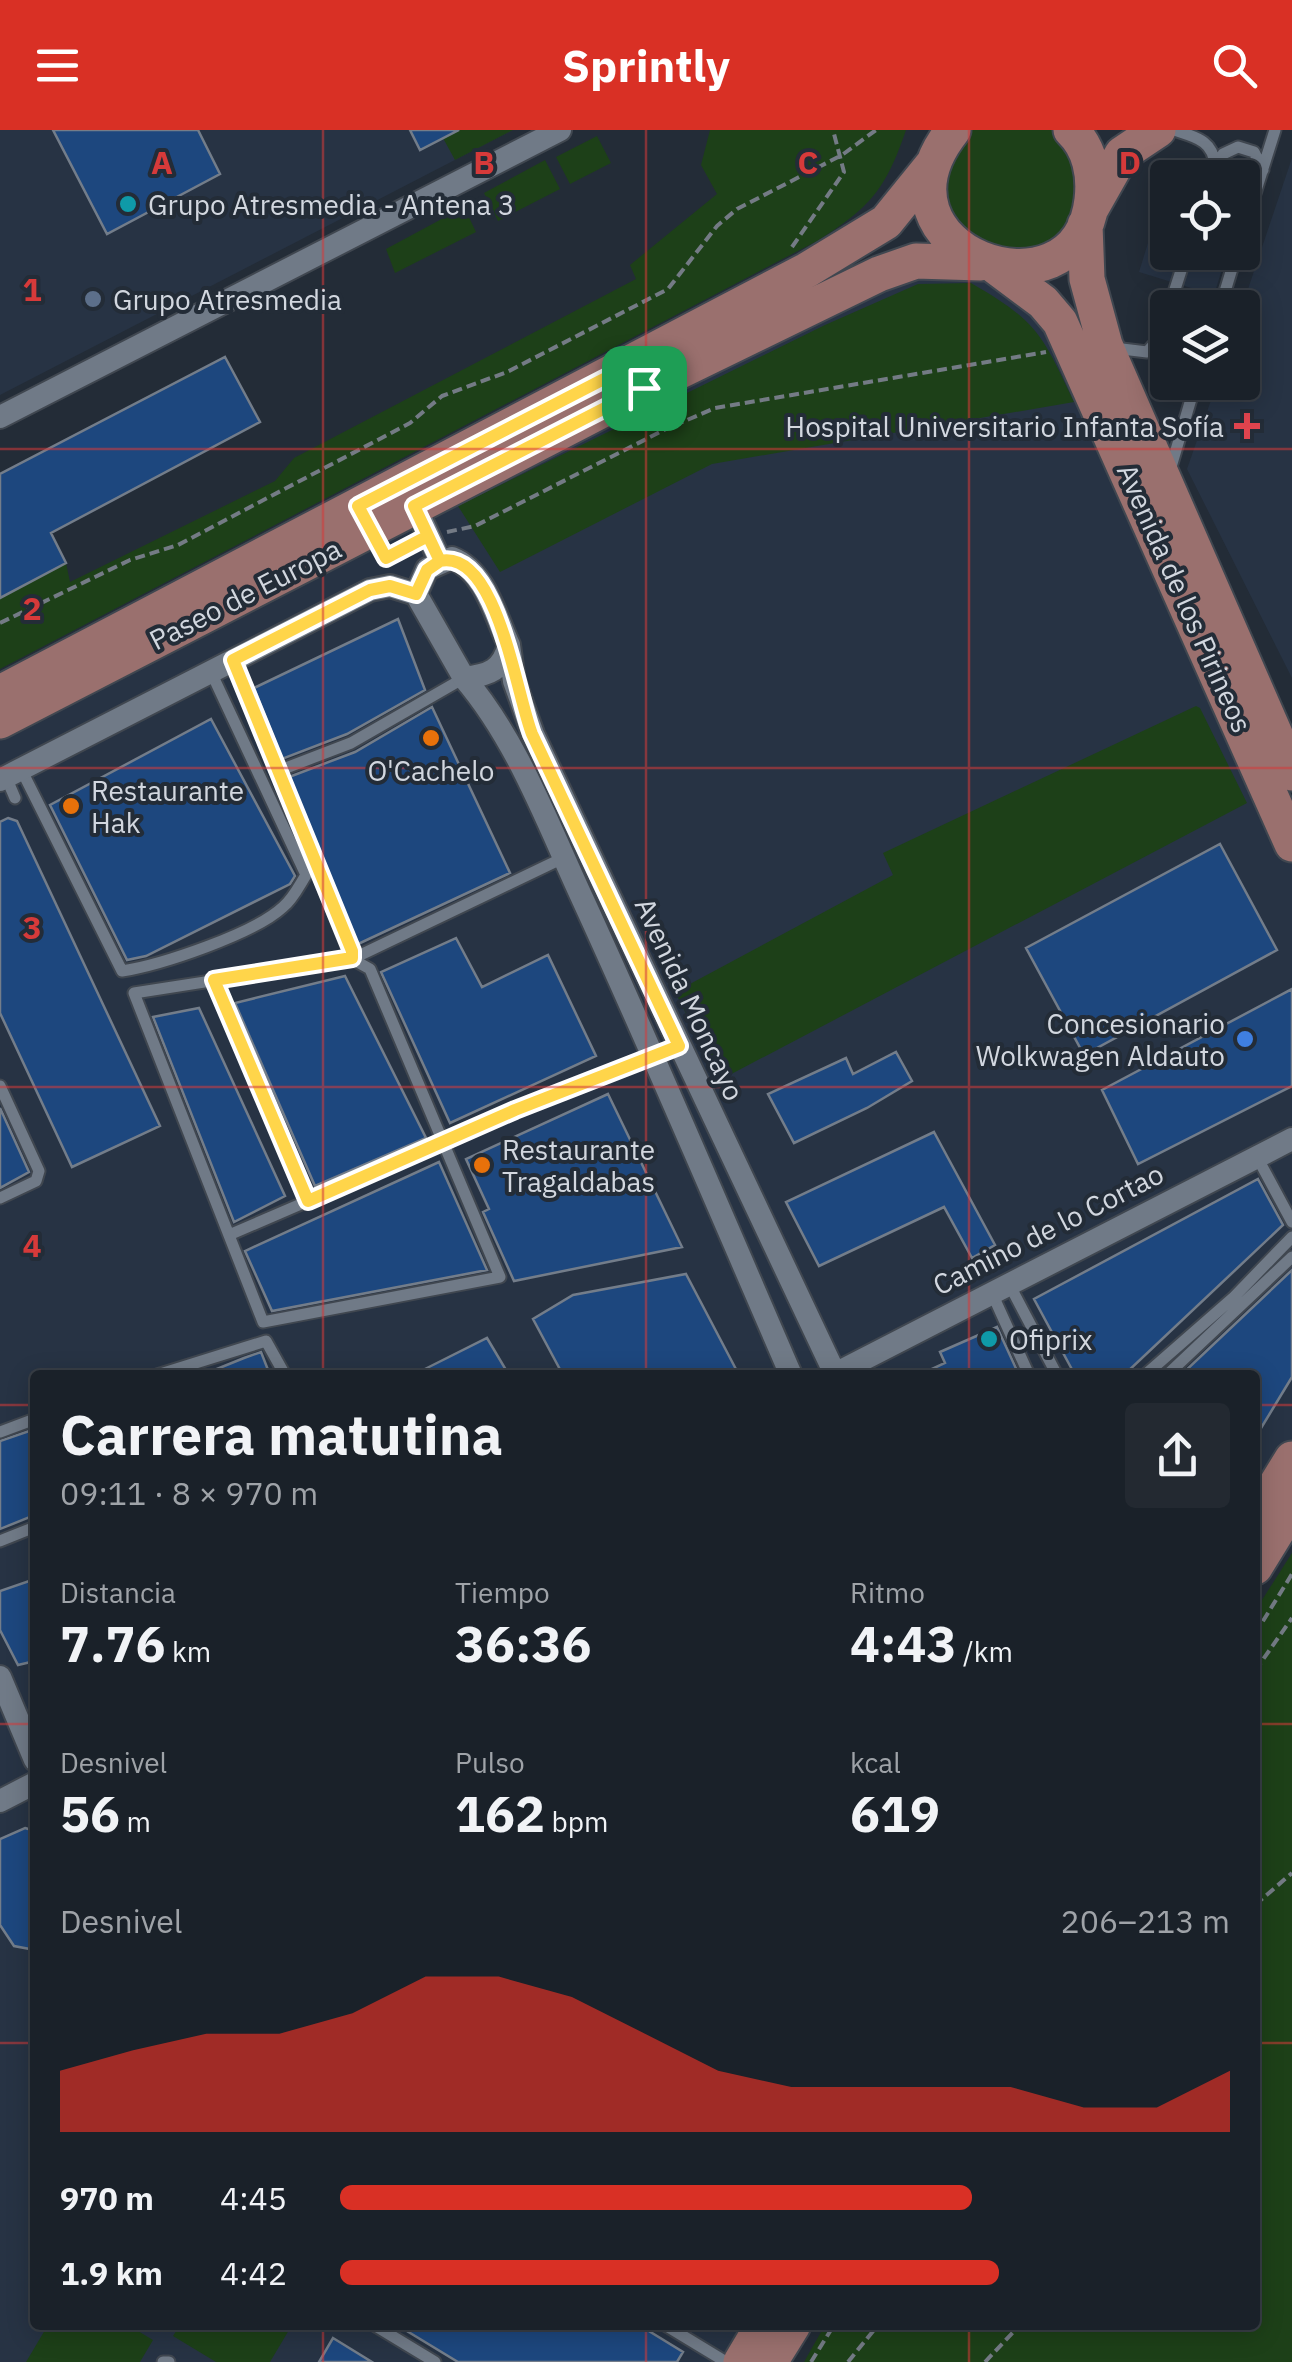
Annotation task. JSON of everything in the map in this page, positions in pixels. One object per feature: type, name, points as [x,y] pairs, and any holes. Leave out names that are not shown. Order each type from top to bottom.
[{"type":"main road","name":"Paseo de Europa","points":[[0,692],[807,270],[886,222],[933,164],[953,130]]},
{"type":"main road","name":"Avenida de los Pirineos","points":[[1071,130],[1089,158],[1094,182],[1088,216],[1086,278],[1105,345],[1292,773]]},
{"type":"main road","points":[[1088,216],[1122,154],[1158,130]]},
{"type":"main road","name":"Avenida de los Pirineos","points":[[933,164],[934,211],[960,250],[1032,292],[1060,322],[1292,844]]},
{"type":"main road","name":"Paseo de Europa","points":[[0,721],[370,529],[421,522],[644,388],[879,274],[916,261],[1022,268],[1047,261],[1069,246],[1088,216]]},
{"type":"main road","points":[[1260,1511],[1292,1459]]},
{"type":"main road","points":[[1260,1559],[1292,1507]]},
{"type":"main road","points":[[740,2362],[760,2330]]},
{"type":"main road","points":[[770,2362],[790,2330]]},
{"type":"street","points":[[0,417],[560,130]]},
{"type":"street","points":[[10,781],[370,590],[390,586],[416,594],[427,570],[440,561],[421,522]]},
{"type":"street","name":"Avenida Moncayo","points":[[440,561],[452,558],[468,564],[510,645],[514,682],[532,734],[832,1370]]},
{"type":"street","name":"Avenida Moncayo","points":[[416,594],[464,678],[493,716],[563,858],[654,1056],[789,1370]]},
{"type":"street","points":[[464,678],[493,672],[504,662],[510,645]]},
{"type":"street","points":[[654,1056],[679,1046]]},
{"type":"street","name":"Camino de lo Cortao","points":[[842,1370],[999,1286],[1292,1140]]},
{"type":"street","points":[[0,1676],[30,1748]]},
{"type":"street","points":[[0,1801],[30,1786]]},
{"type":"lane","points":[[514,154],[526,130]]},
{"type":"lane","points":[[1174,130],[1202,138],[1214,151],[1214,160]]},
{"type":"lane","points":[[1260,179],[1275,130]]},
{"type":"lane","points":[[1220,160],[1223,154],[1238,147],[1254,152],[1258,160]]},
{"type":"lane","points":[[1260,164],[1263,170]]},
{"type":"lane","points":[[1105,345],[1146,352],[1150,348]]},
{"type":"lane","points":[[1168,491],[1172,453],[1190,400]]},
{"type":"lane","points":[[233,660],[352,958],[370,969],[500,1277],[263,1322],[134,993],[352,958],[563,858]]},
{"type":"lane","points":[[10,781],[122,971],[164,962],[251,925],[282,908],[306,875],[211,672]]},
{"type":"lane","points":[[278,771],[350,744],[464,678]]},
{"type":"lane","points":[[214,980],[308,1201]]},
{"type":"lane","points":[[228,1236],[515,1110],[654,1056]]},
{"type":"lane","points":[[0,1086],[38,1171],[36,1182],[0,1198]]},
{"type":"lane","points":[[1257,1157],[1292,1222]]},
{"type":"lane","points":[[1150,1370],[1233,1298],[1292,1237]]},
{"type":"lane","points":[[1172,1370],[1292,1257]]},
{"type":"lane","points":[[999,1286],[1027,1370]]},
{"type":"lane","points":[[999,1286],[1054,1370]]},
{"type":"lane","points":[[174,1370],[266,1342],[282,1370]]},
{"type":"lane","points":[[0,1432],[30,1421]]},
{"type":"lane","points":[[0,1541],[30,1529]]},
{"type":"lane","points":[[382,2330],[434,2362]]},
{"type":"lane","points":[[673,2330],[726,2362]]},
{"type":"path","points":[[788,258],[813,213],[835,189],[844,172],[833,130]]},
{"type":"path","points":[[0,624],[130,560],[178,545],[410,422],[442,396],[507,372],[668,288],[717,226],[736,209],[842,155],[876,130]]},
{"type":"path","points":[[370,529],[386,558],[421,522],[474,526],[714,408],[1058,350]]},
{"type":"path","points":[[644,388],[666,429]]},
{"type":"path","points":[[1260,1626],[1292,1574]]},
{"type":"path","points":[[1260,1664],[1292,1618]]},
{"type":"path","points":[[1260,1901],[1292,1873]]},
{"type":"path","points":[[811,2362],[831,2330]]},
{"type":"path","points":[[848,2362],[874,2330]]},
{"type":"path","points":[[985,2362],[1015,2330]]},
{"type":"shaded area","name":"Grupo Atresmedia","points":[[0,130],[513,130],[0,395]]},
{"type":"shaded area","name":"Hospital Universitario Infanta Sofía","points":[[1292,158],[1292,678],[1187,469],[1211,400],[1260,400],[1260,290],[1248,290],[1254,270],[1260,270],[1260,253]]},
{"type":"shaded area","points":[[1150,237],[1150,270],[1222,270],[1216,290],[1198,290],[1139,272]]},
{"type":"shaded area","points":[[947,259],[1043,302],[1292,846],[1292,1459],[1260,1511],[1260,1370],[30,1370],[30,2330],[760,2330],[741,2362],[0,2362],[0,721]]},
{"type":"green space","points":[[459,130],[513,130],[455,160],[443,138]]},
{"type":"green space","points":[[710,130],[906,130],[891,168],[874,195],[817,241],[0,669],[0,598],[66,563],[70,582],[275,481],[294,458],[636,279],[630,265],[717,194],[701,165]]},
{"type":"green space","points":[[970,130],[1056,130],[1076,153],[1075,222],[1039,252],[971,243],[960,227],[947,199],[946,174]]},
{"type":"green space","points":[[597,136],[611,163],[570,184],[556,157]]},
{"type":"green space","points":[[545,160],[560,189],[498,221],[484,193]]},
{"type":"green space","points":[[464,207],[476,232],[395,273],[386,249]]},
{"type":"green space","points":[[971,283],[1010,308],[1035,331],[1074,402],[712,464],[500,572],[458,506],[825,325],[918,284]]},
{"type":"green space","points":[[1196,706],[1247,803],[720,1080],[675,992],[893,875],[883,853]]},
{"type":"green space","points":[[1292,1553],[1292,2362],[804,2362],[822,2330],[1260,2330],[1260,1603]]},
{"type":"green space","points":[[45,2330],[136,2330],[153,2340],[140,2362],[26,2362]]},
{"type":"green space","points":[[177,2330],[289,2330],[270,2362],[216,2362],[173,2336]]},
{"type":"building","name":"Grupo Atresmedia - Antena 3","points":[[53,130],[198,130],[220,174],[107,234]]},
{"type":"building","name":"Grupo Atresmedia - Antena 3","points":[[410,130],[459,130],[420,150]]},
{"type":"building","points":[[225,357],[260,422],[51,533],[66,563],[0,598],[0,474]]},
{"type":"building","points":[[398,619],[425,690],[347,734],[282,759],[254,688]]},
{"type":"building","points":[[432,707],[510,873],[356,945],[289,777],[355,752]]},
{"type":"building","points":[[211,719],[295,876],[290,884],[146,956],[127,960],[50,805]]},
{"type":"building","points":[[8,818],[17,821],[160,1126],[72,1167],[0,1013],[0,822]]},
{"type":"building","points":[[1220,844],[1277,950],[1084,1055],[1026,948]]},
{"type":"building","points":[[456,938],[482,987],[548,955],[596,1056],[450,1123],[381,972]]},
{"type":"building","points":[[345,976],[426,1138],[315,1186],[235,1003]]},
{"type":"building","name":"Concesionario Wolkwagen Aldauto","points":[[1292,989],[1292,1086],[1138,1164],[1102,1090]]},
{"type":"building","points":[[199,1008],[285,1196],[234,1222],[153,1017]]},
{"type":"building","points":[[896,1052],[912,1081],[794,1143],[768,1094],[846,1058],[853,1074]]},
{"type":"building","points":[[608,1094],[682,1247],[514,1281],[483,1212],[489,1209],[466,1159]]},
{"type":"building","points":[[0,1108],[29,1172],[0,1188]]},
{"type":"building","points":[[934,1132],[995,1245],[972,1258],[944,1207],[819,1266],[786,1202]]},
{"type":"building","points":[[439,1162],[487,1270],[272,1311],[245,1251]]},
{"type":"building","points":[[1258,1179],[1283,1225],[1129,1370],[1072,1370],[1034,1299]]},
{"type":"building","points":[[1292,1270],[1292,1377],[1260,1430],[1260,1370],[1186,1370]]},
{"type":"building","points":[[686,1274],[736,1370],[560,1370],[533,1319],[573,1295]]},
{"type":"building","name":"Ofiprix","points":[[997,1327],[1017,1370],[930,1370],[945,1363],[940,1352]]},
{"type":"building","points":[[487,1338],[506,1370],[423,1370]]},
{"type":"building","points":[[261,1352],[268,1370],[214,1370]]},
{"type":"building","points":[[30,1431],[30,1517],[0,1529],[0,1441]]},
{"type":"building","points":[[30,1581],[30,1662],[18,1665],[0,1630],[0,1591]]},
{"type":"building","points":[[30,1830],[30,1949],[14,1946],[0,1925],[0,1839]]},
{"type":"building","points":[[405,2330],[647,2330],[683,2352],[677,2362],[458,2362]]},
{"type":"building","points":[[333,2338],[372,2362],[319,2362]]},
{"type":"place","name":"Grupo Atresmedia - Antena 3","points":[[128,204]]},
{"type":"place","name":"Grupo Atresmedia","points":[[93,299]]},
{"type":"place","name":"Hospital Universitario Infanta Sofía","points":[[1247,426]]},
{"type":"place","name":"O'Cachelo","points":[[431,738]]},
{"type":"place","name":"Restaurante Hak","points":[[71,806]]},
{"type":"place","name":"Concesionario Wolkwagen Aldauto","points":[[1245,1039]]},
{"type":"place","name":"Restaurante Tragaldabas","points":[[482,1165]]},
{"type":"place","name":"Ofiprix","points":[[989,1339]]},
{"type":"route","points":[[644,388],[414,506],[440,561],[427,570],[416,594],[390,586],[370,590],[233,660],[352,951],[352,958],[214,980],[308,1201],[515,1110],[679,1046],[532,734],[514,682],[510,645],[477,577],[468,564],[452,558],[440,561],[428,536],[386,558],[358,506],[633,364],[644,388]]}]
